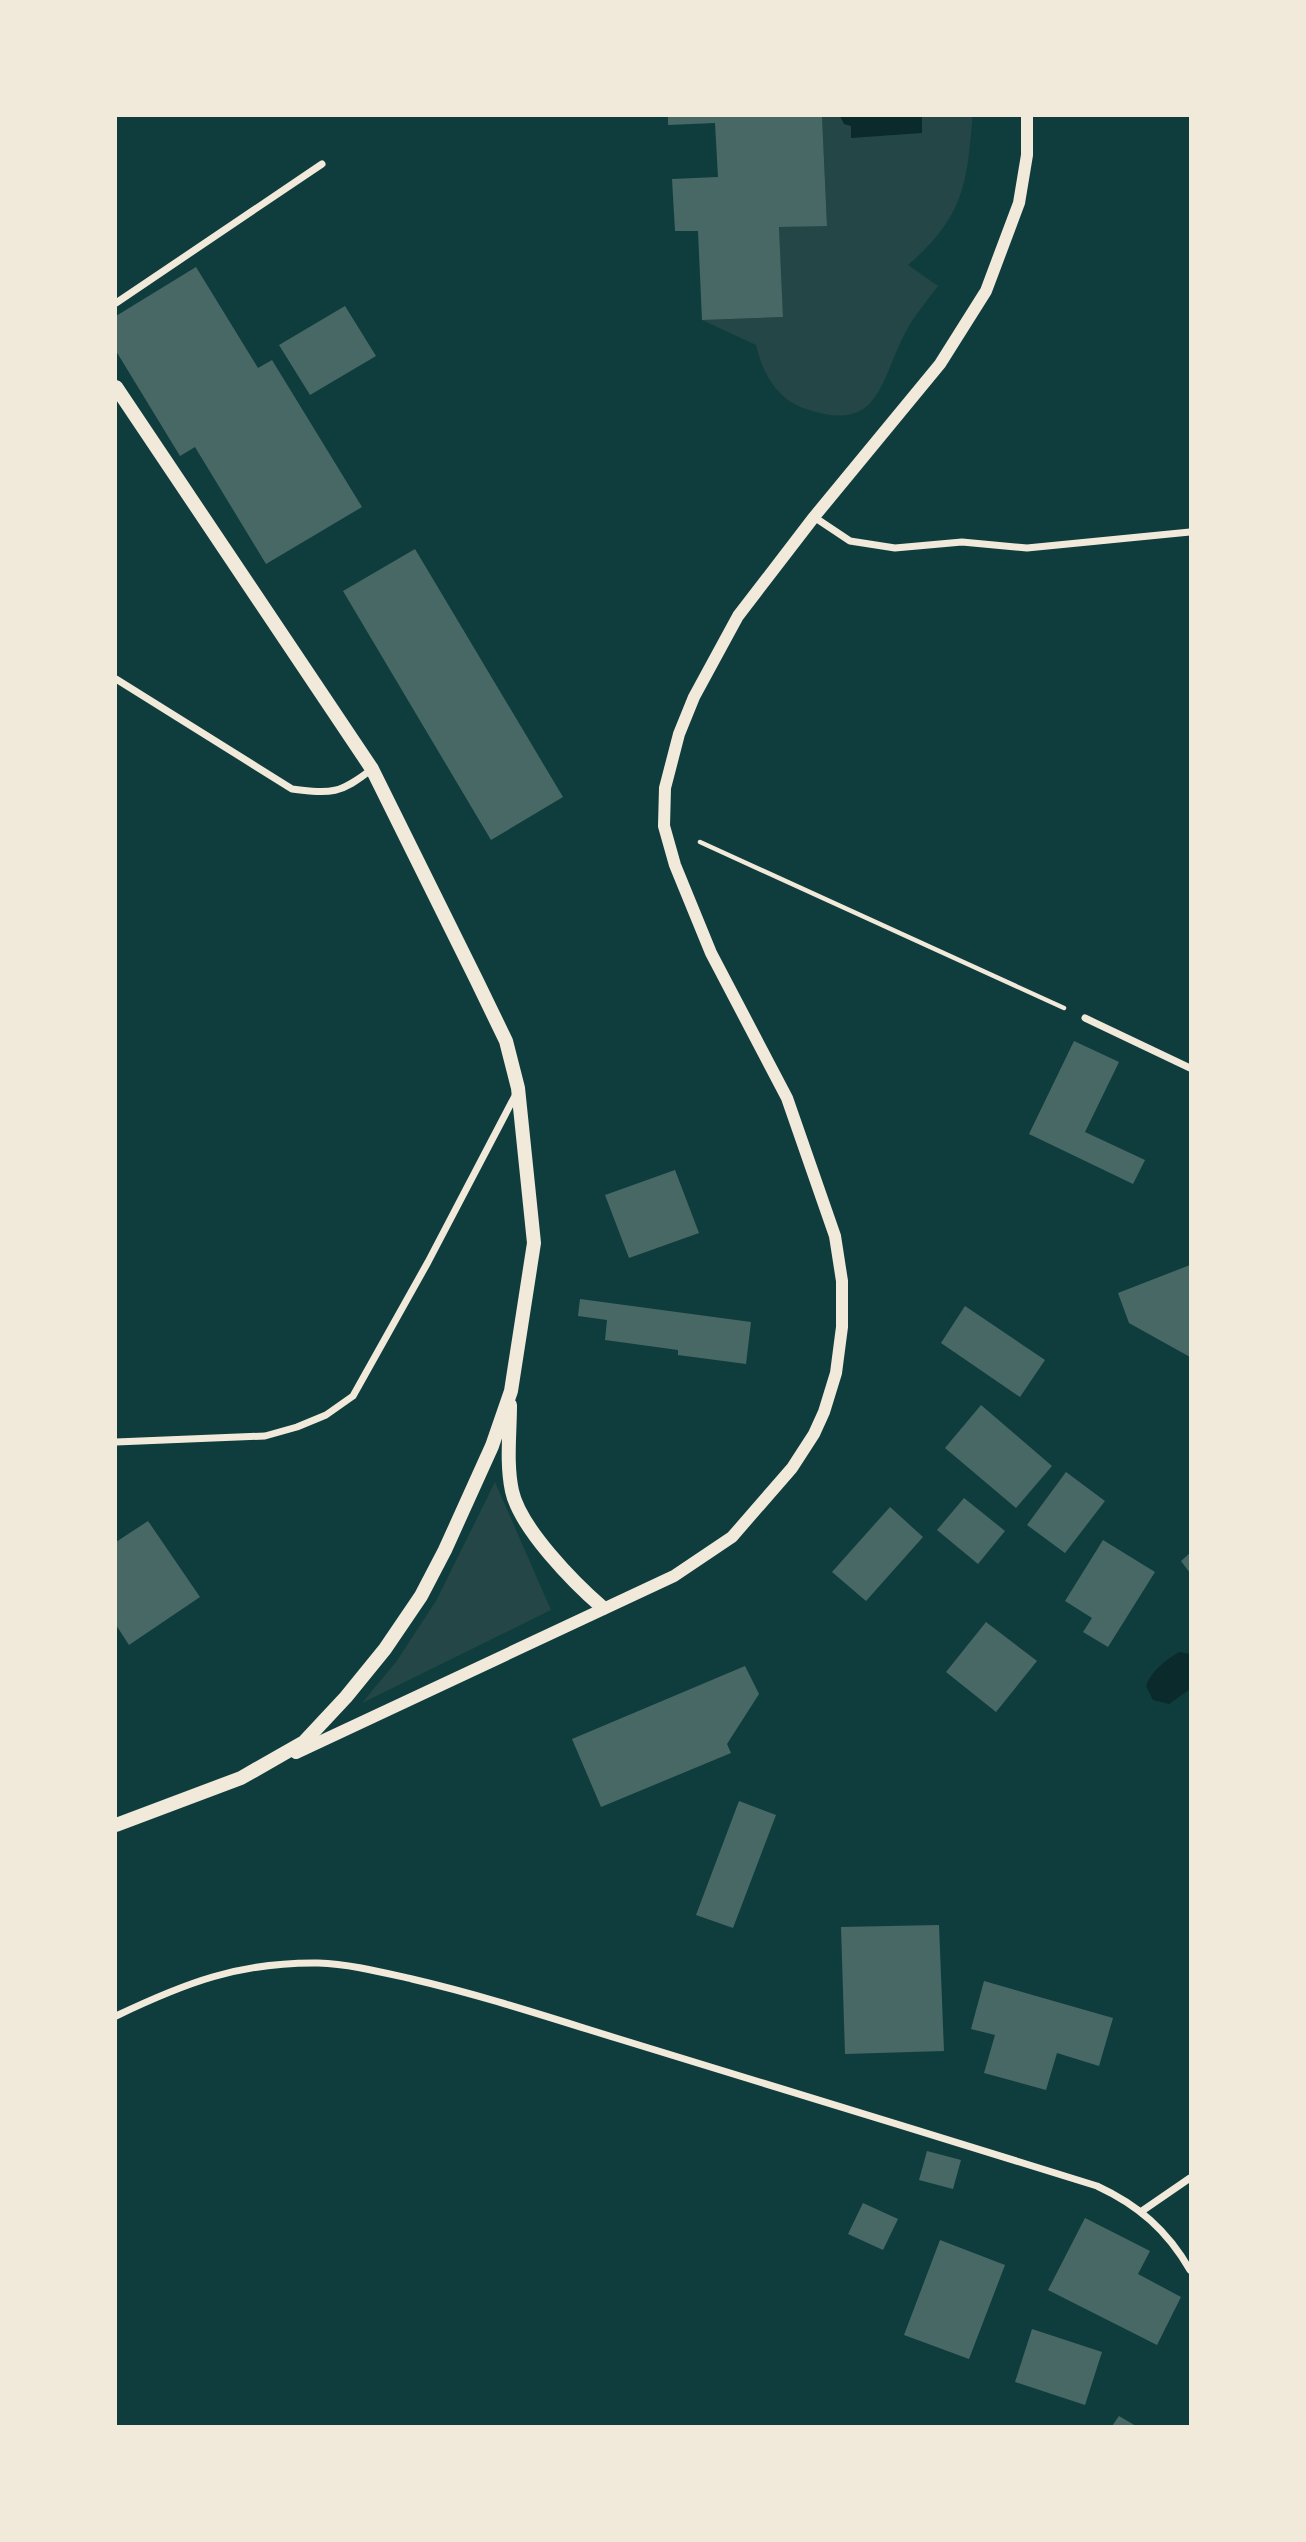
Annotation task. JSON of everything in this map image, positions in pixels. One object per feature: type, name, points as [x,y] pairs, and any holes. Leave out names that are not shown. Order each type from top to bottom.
[{"type":"main road","points":[[116,387],[372,769],[506,1041],[519,1088],[534,1243],[511,1391],[509,1465],[512,1492],[520,1512],[557,1564],[578,1587],[603,1608]]},
{"type":"main road","points":[[116,1825],[241,1778],[304,1742],[346,1698],[385,1649],[421,1596],[492,1446],[511,1391]]},
{"type":"street","points":[[241,1778],[603,1608],[628,1599],[704,1558],[732,1537],[766,1500],[792,1468],[814,1434],[836,1373],[842,1327],[842,1281],[835,1236],[787,1098],[731,993],[694,913],[664,826],[665,788],[679,734],[694,696],[738,616],[814,516],[940,364],[986,291],[1018,203],[1027,155],[1027,116]]},
{"type":"street","points":[[116,303],[322,163]]},
{"type":"street","points":[[814,516],[850,541],[895,548],[962,542],[1027,548],[1191,532]]},
{"type":"street","points":[[116,679],[292,789],[318,792],[347,789],[372,769]]},
{"type":"street","points":[[1085,1018],[1191,1068]]},
{"type":"street","points":[[116,1442],[265,1436],[326,1415],[353,1396],[428,1262],[519,1088]]},
{"type":"street","points":[[116,2016],[182,1986],[234,1971],[276,1965],[361,1967],[468,1992],[1097,2186],[1142,2211],[1162,2230],[1191,2270]]},
{"type":"street","points":[[1142,2211],[1191,2178]]},
{"type":"path","points":[[664,826],[1085,1018]]},
{"type":"shaded area","points":[[822,116],[972,116],[967,166],[958,202],[939,233],[908,265],[938,286],[906,332],[872,401],[862,410],[848,415],[830,415],[796,405],[779,392],[767,375],[756,345],[702,320],[783,317],[779,227],[827,225]]},
{"type":"shaded area","points":[[840,116],[922,116],[922,133],[851,138],[851,126],[844,124]]},
{"type":"shaded area","points":[[495,1482],[551,1610],[362,1703],[396,1662],[436,1601]]},
{"type":"shaded area","points":[[1179,1652],[1190,1654],[1190,1689],[1169,1704],[1153,1700],[1146,1686],[1151,1675]]},
{"type":"building","points":[[668,116],[822,116],[827,226],[779,227],[783,317],[702,320],[698,231],[675,231],[672,179],[718,177],[715,123],[668,125]]},
{"type":"building","points":[[196,267],[258,368],[272,360],[362,507],[266,564],[195,447],[180,456],[116,351],[116,316]]},
{"type":"building","points":[[345,306],[376,356],[310,395],[279,345]]},
{"type":"building","points":[[415,549],[563,797],[491,840],[343,591]]},
{"type":"building","points":[[1074,1041],[1119,1062],[1085,1132],[1145,1160],[1133,1184],[1029,1134]]},
{"type":"building","points":[[675,1170],[699,1233],[629,1258],[605,1195]]},
{"type":"building","points":[[1190,1265],[1190,1357],[1129,1323],[1118,1293]]},
{"type":"building","points":[[580,1299],[751,1322],[746,1364],[678,1355],[678,1350],[605,1340],[607,1320],[578,1316]]},
{"type":"building","points":[[965,1306],[1045,1360],[1020,1397],[941,1343]]},
{"type":"building","points":[[981,1405],[1052,1466],[1016,1508],[945,1448]]},
{"type":"building","points":[[1066,1472],[1105,1501],[1065,1553],[1027,1525]]},
{"type":"building","points":[[964,1498],[1005,1531],[978,1564],[937,1530]]},
{"type":"building","points":[[890,1507],[923,1537],[866,1601],[832,1572]]},
{"type":"building","points":[[148,1521],[200,1597],[129,1645],[116,1625],[116,1542]]},
{"type":"building","points":[[1103,1540],[1155,1572],[1108,1647],[1083,1632],[1092,1618],[1065,1601]]},
{"type":"building","points":[[1190,1553],[1190,1573],[1181,1561]]},
{"type":"building","points":[[986,1622],[1037,1661],[996,1712],[946,1672]]},
{"type":"building","points":[[745,1666],[759,1694],[727,1744],[731,1753],[601,1807],[572,1739]]},
{"type":"building","points":[[739,1801],[776,1815],[733,1928],[696,1915]]},
{"type":"building","points":[[939,1925],[944,2051],[845,2054],[841,1927]]},
{"type":"building","points":[[984,1981],[1113,2018],[1099,2066],[1057,2053],[1046,2090],[984,2073],[995,2035],[971,2029]]},
{"type":"building","points":[[927,2151],[961,2160],[953,2189],[919,2180]]},
{"type":"building","points":[[863,2203],[898,2219],[883,2250],[848,2234]]},
{"type":"building","points":[[1085,2218],[1150,2251],[1138,2274],[1181,2297],[1157,2345],[1048,2290]]},
{"type":"building","points":[[940,2240],[1005,2265],[969,2359],[904,2335]]},
{"type":"building","points":[[1032,2329],[1102,2352],[1085,2405],[1015,2382]]},
{"type":"building","points":[[1119,2416],[1136,2426],[1112,2426]]}]
